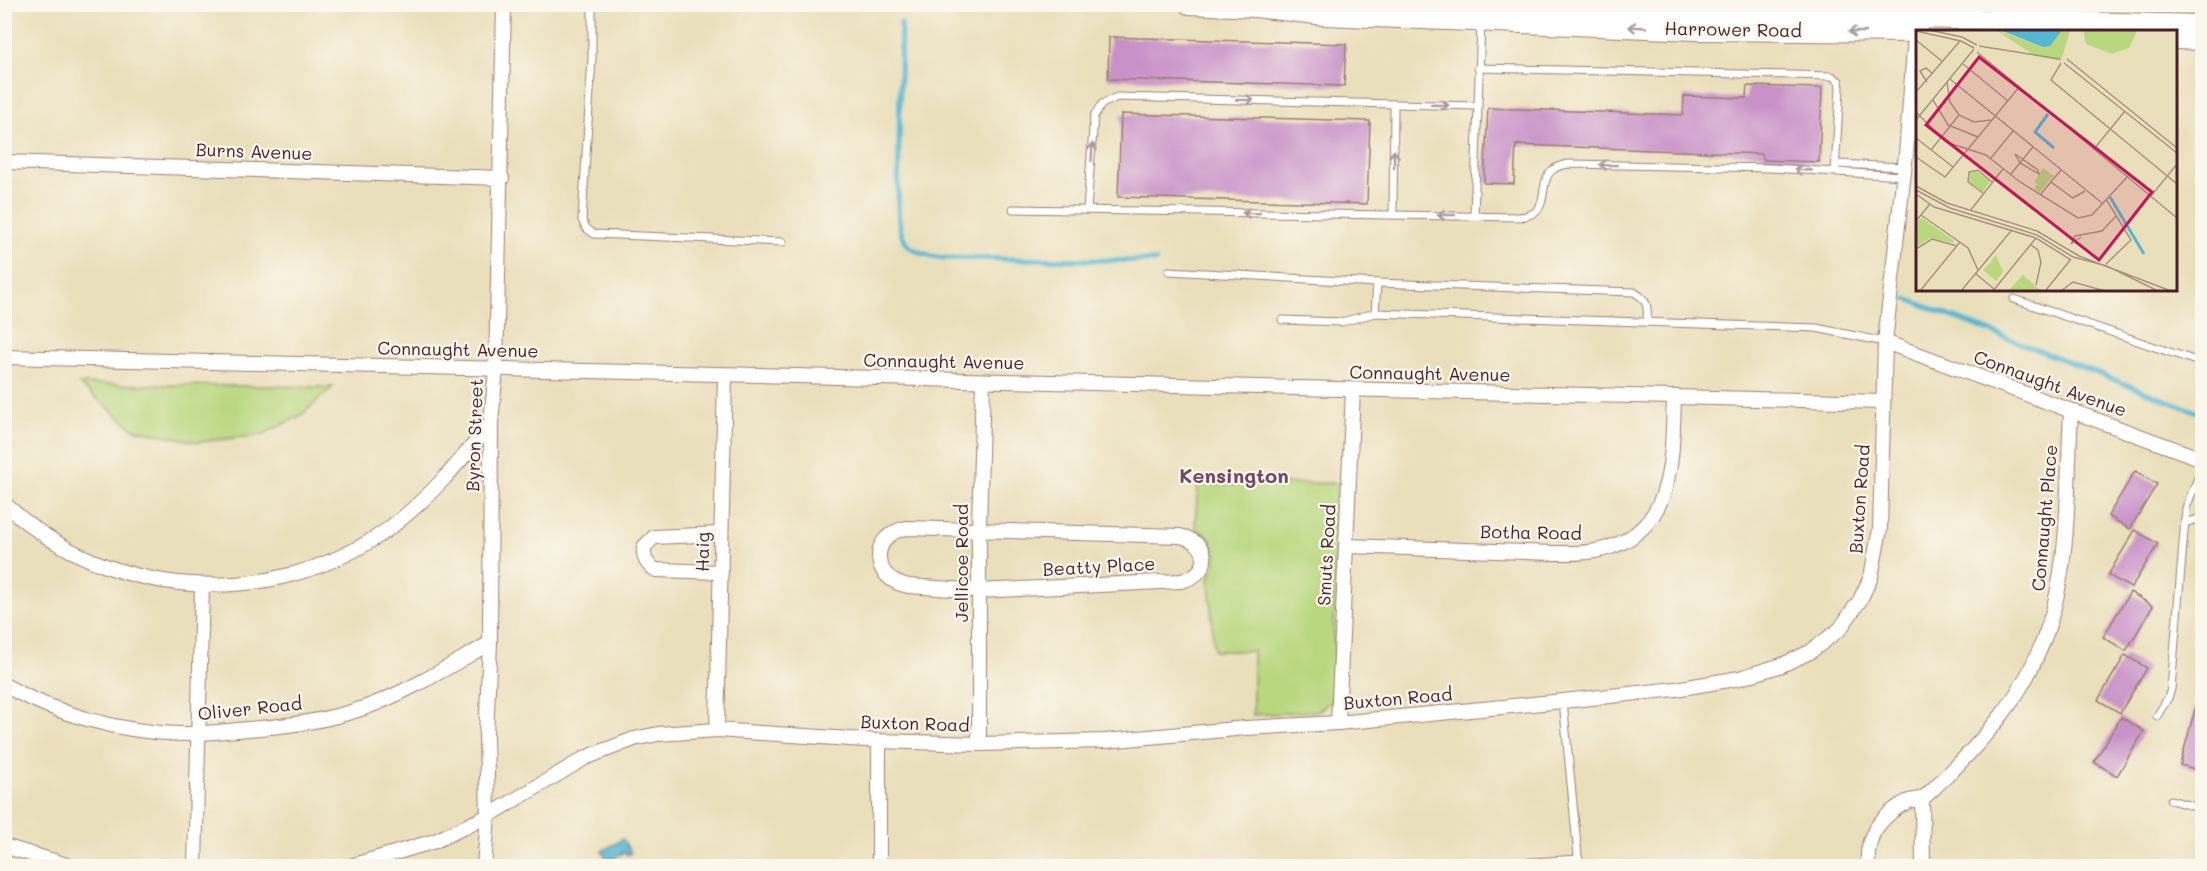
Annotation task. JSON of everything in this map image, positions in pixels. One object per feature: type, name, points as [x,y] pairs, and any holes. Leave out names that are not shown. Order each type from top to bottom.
[{"type":"main road","name":"Harrower Road","points":[[1189,4],[1255,7],[1325,15],[1481,10],[1696,30],[2202,25]]},
{"type":"main road","points":[[2177,39],[2202,40]]},
{"type":"street","name":"Byron Street","points":[[484,867],[488,816],[486,736],[490,643],[491,423],[496,369],[502,178],[504,4]]},
{"type":"street","name":"Buxton Road","points":[[351,867],[435,841],[488,816],[585,758],[634,739],[658,734],[717,730],[879,741],[979,744],[1106,741],[1246,728],[1338,723],[1676,689],[1752,675],[1810,652],[1839,629],[1860,600],[1871,577],[1876,556],[1880,530],[1885,342],[1904,172],[1916,27]]},
{"type":"street","name":"Burns Avenue","points":[[4,162],[502,178]]},
{"type":"street","name":"Connaught Avenue","points":[[1885,342],[2202,459]]},
{"type":"street","name":"Connaught Avenue","points":[[4,357],[1883,402]]},
{"type":"street","name":"Haig","points":[[717,730],[725,375]]},
{"type":"street","name":"Jellicoe Road","points":[[979,744],[983,381]]},
{"type":"street","name":"Smuts Road","points":[[1338,723],[1353,390]]},
{"type":"street","name":"Botha Road","points":[[1346,546],[1554,553],[1601,550],[1618,544],[1633,537],[1647,525],[1658,509],[1665,492],[1672,444],[1674,397]]},
{"type":"street","name":"Connaught Place","points":[[1868,867],[1870,841],[1875,829],[1895,810],[1909,801],[1922,798],[1976,746],[2002,714],[2036,659],[2050,624],[2060,586],[2065,542],[2071,410]]},
{"type":"street","points":[[4,503],[24,522],[52,542],[82,558],[147,579],[202,586],[270,580],[329,563],[386,531],[417,507],[456,467],[491,423]]},
{"type":"street","name":"Beatty Place","points":[[980,529],[1180,536],[1197,542],[1204,560],[1203,568],[1198,574],[1181,581],[980,591],[898,585],[885,576],[879,560],[880,548],[884,540],[899,530],[980,529]]},
{"type":"street","points":[[721,534],[654,537],[644,547],[644,555],[648,564],[656,570],[721,572]]},
{"type":"street","points":[[195,867],[202,586]]},
{"type":"street","name":"Oliver Road","points":[[4,685],[25,697],[61,711],[139,730],[179,734],[280,727],[327,718],[376,704],[421,683],[490,643]]},
{"type":"street","points":[[879,741],[879,867]]},
{"type":"street","points":[[1922,798],[1923,867]]},
{"type":"street","points":[[4,846],[70,867]]},
{"type":"lane","points":[[592,4],[592,58],[582,220],[586,228],[594,234],[783,242]]},
{"type":"lane","points":[[1474,215],[1481,10]]},
{"type":"lane","points":[[1478,68],[1832,76],[1839,81],[1840,88],[1835,167]]},
{"type":"lane","points":[[1087,210],[1094,116],[1102,104],[1117,97],[1477,106]]},
{"type":"lane","points":[[1393,215],[1394,104]]},
{"type":"lane","points":[[1012,209],[1531,216],[1538,211],[1542,202],[1544,183],[1550,171],[1559,165],[1835,167],[1904,172]]},
{"type":"lane","points":[[1169,271],[1377,283],[1634,292],[1648,304],[1647,322]]},
{"type":"lane","points":[[1375,313],[1377,283]]},
{"type":"lane","points":[[2014,299],[2202,363]]},
{"type":"lane","points":[[1282,320],[1342,322],[1375,313],[1816,328],[1885,342]]},
{"type":"lane","points":[[2157,716],[2171,689],[2187,501],[2202,468]]},
{"type":"lane","points":[[2184,523],[2202,518]]},
{"type":"lane","points":[[1470,867],[1579,863],[1563,701]]},
{"type":"lane","points":[[2171,800],[2202,809]]},
{"type":"green space","points":[[79,384],[333,387],[301,415],[262,435],[198,442],[134,429]]},
{"type":"green space","points":[[1337,483],[1333,697],[1318,711],[1253,715],[1253,651],[1214,651],[1209,578],[1215,567],[1216,556],[1210,538],[1195,527],[1198,485]]},
{"type":"water","points":[[623,839],[631,853],[627,855],[625,852],[608,861],[602,851]]},
{"type":"building","points":[[1109,37],[1346,44],[1344,86],[1108,79]]},
{"type":"building","points":[[1747,86],[1822,88],[1819,162],[1764,160],[1762,154],[1516,145],[1514,184],[1484,183],[1488,108],[1683,115],[1684,96],[1746,98]]},
{"type":"building","points":[[1121,114],[1370,121],[1367,204],[1118,197]]},
{"type":"building","points":[[2135,471],[2157,484],[2130,529],[2108,516]]},
{"type":"building","points":[[2135,530],[2158,544],[2131,588],[2108,575]]},
{"type":"building","points":[[2130,592],[2153,606],[2126,651],[2103,637]]},
{"type":"building","points":[[2125,655],[2147,668],[2120,713],[2098,700]]},
{"type":"building","points":[[2198,698],[2202,698],[2202,771],[2180,765]]},
{"type":"building","points":[[2121,717],[2144,731],[2117,776],[2094,762]]},
{"type":"waterway","points":[[901,23],[898,206],[900,229],[907,244],[921,253],[943,258],[1156,261]]},
{"type":"waterway","points":[[1907,299],[2202,414]]},
{"type":"district","name":"Kensington","points":[[1234,476]]}]
